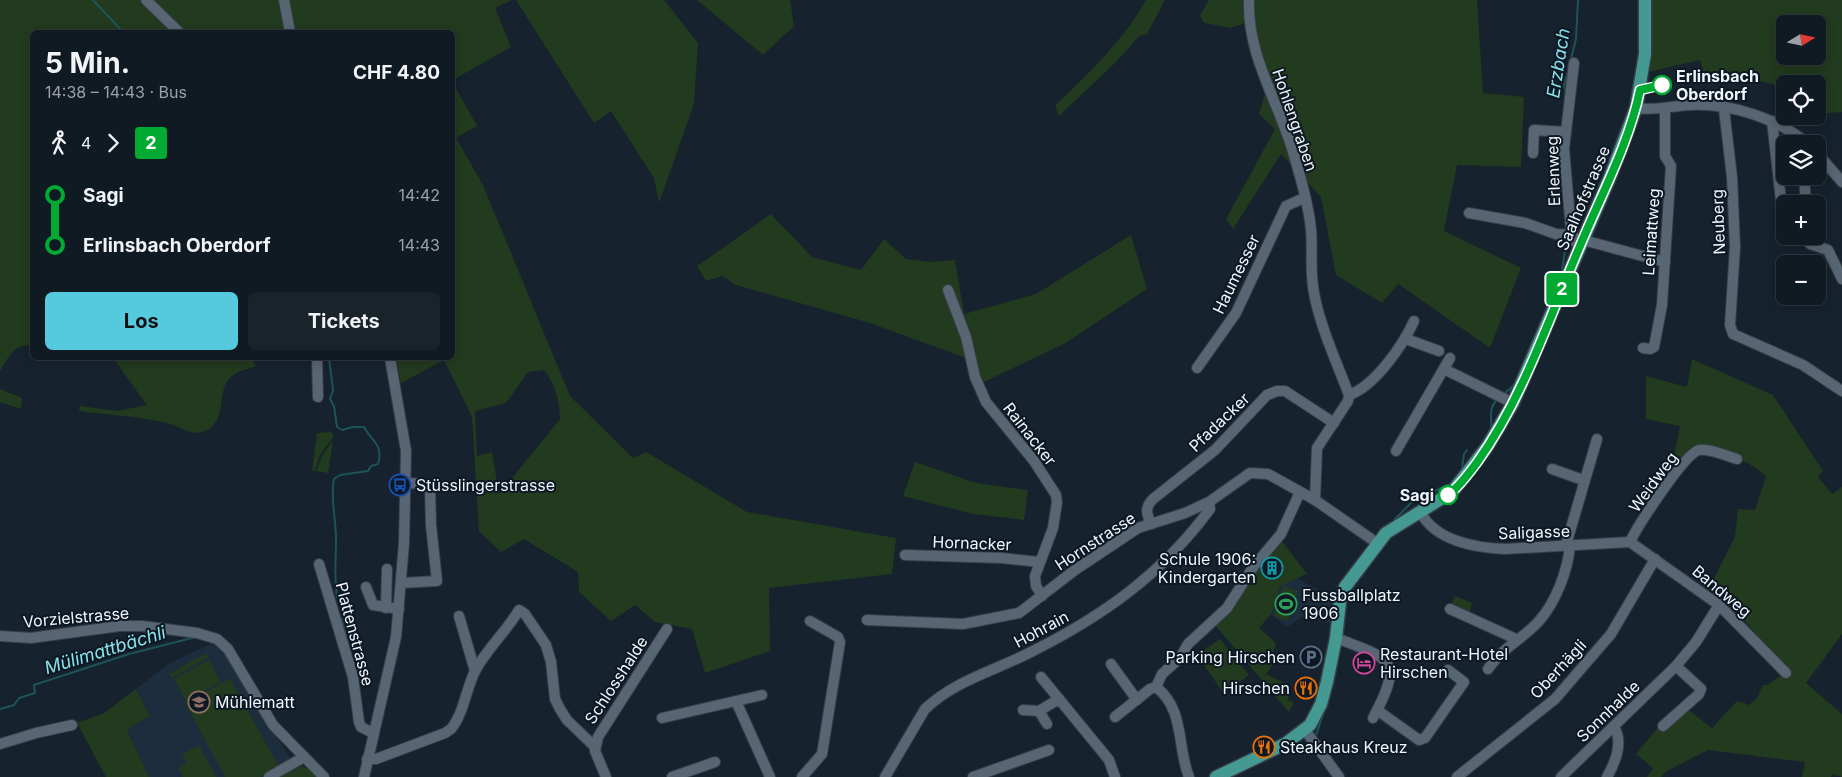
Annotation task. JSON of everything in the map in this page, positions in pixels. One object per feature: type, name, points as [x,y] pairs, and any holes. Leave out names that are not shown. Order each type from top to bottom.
[{"type":"main road","name":"Saalhofstrasse","points":[[1305,730],[1320,704],[1336,638],[1342,594],[1377,543],[1393,528],[1421,513],[1452,492],[1463,480],[1490,442],[1513,404],[1579,240],[1636,108],[1645,54],[1645,0]]},
{"type":"main road","points":[[1216,777],[1285,744],[1305,730]]},
{"type":"street","points":[[146,0],[177,30]]},
{"type":"street","points":[[284,0],[290,30]]},
{"type":"street","name":"Hohlengraben","points":[[1249,0],[1248,19],[1258,56],[1269,92],[1293,152],[1304,198],[1311,230],[1310,270],[1315,300],[1349,395]]},
{"type":"street","name":"Erlenweg","points":[[1574,63],[1564,149],[1565,175],[1579,240]]},
{"type":"street","points":[[1636,108],[1665,108],[1691,105],[1724,109],[1761,116],[1790,129],[1796,135]]},
{"type":"street","name":"Leimattweg","points":[[1643,348],[1654,347],[1662,305],[1671,166],[1665,156],[1665,108]]},
{"type":"street","name":"Neuberg","points":[[1724,109],[1732,177],[1735,247],[1730,325],[1733,334],[1803,365],[1842,390]]},
{"type":"street","points":[[1772,121],[1780,195]]},
{"type":"street","points":[[1533,153],[1534,130],[1566,132]]},
{"type":"street","points":[[1826,163],[1842,182]]},
{"type":"street","name":"Haumesser","points":[[1197,368],[1236,313],[1286,206],[1304,198]]},
{"type":"street","points":[[1469,213],[1525,223],[1556,234],[1664,262]]},
{"type":"street","points":[[1813,245],[1828,250],[1842,279]]},
{"type":"street","name":"Rainacker","points":[[948,290],[966,337],[975,377],[986,402],[1034,460],[1056,495],[1057,502],[1053,528],[1034,576],[1036,586],[1042,596]]},
{"type":"street","points":[[1316,500],[1317,448],[1348,401],[1349,395],[1366,387],[1406,339],[1414,321]]},
{"type":"street","points":[[1406,339],[1439,351]]},
{"type":"street","points":[[1396,451],[1450,358]]},
{"type":"street","points":[[317,360],[318,397]]},
{"type":"street","points":[[364,777],[396,637],[402,583],[407,483],[405,444],[390,360]]},
{"type":"street","points":[[1444,369],[1513,404]]},
{"type":"street","name":"Pfadacker","points":[[1151,524],[1147,505],[1153,498],[1215,450],[1268,395],[1277,391],[1285,391],[1334,423]]},
{"type":"street","points":[[1488,669],[1504,650],[1540,621],[1553,599],[1565,570],[1568,545],[1583,480],[1597,439]]},
{"type":"street","name":"Weidweg","points":[[1630,542],[1661,492],[1695,452],[1704,450],[1737,458]]},
{"type":"street","points":[[1552,469],[1583,480]]},
{"type":"street","name":"Hornstrasse","points":[[866,620],[963,624],[1019,613],[1110,545],[1138,528],[1185,513],[1209,502],[1250,473],[1268,474],[1316,500],[1377,543]]},
{"type":"street","points":[[402,583],[436,581],[430,488],[426,484],[407,483]]},
{"type":"street","points":[[1115,717],[1150,689],[1156,687],[1162,674],[1180,658],[1193,639],[1227,608],[1254,566],[1281,534],[1300,492]]},
{"type":"street","name":"Hohrain","points":[[885,777],[925,709],[932,703],[951,688],[1031,652],[1109,608],[1131,592],[1190,536],[1210,508],[1209,502]]},
{"type":"street","name":"Saligasse","points":[[1421,513],[1426,523],[1450,538],[1485,548],[1505,549],[1630,542]]},
{"type":"street","points":[[1630,542],[1655,559]]},
{"type":"street","name":"Hornacker","points":[[905,556],[1002,558],[1039,562]]},
{"type":"street","name":"Bandweg","points":[[1655,559],[1719,604],[1786,673]]},
{"type":"street","name":"Oberhägli","points":[[1457,777],[1555,698],[1611,634],[1655,559]]},
{"type":"street","name":"Plattenstrasse","points":[[318,564],[353,677],[358,722],[361,727],[373,733]]},
{"type":"street","points":[[386,608],[387,569]]},
{"type":"street","points":[[366,587],[373,605],[400,609]]},
{"type":"street","name":"Sonnhalde","points":[[1561,777],[1676,666],[1696,642],[1719,604]]},
{"type":"street","points":[[367,759],[376,759],[449,731],[456,721],[475,671],[490,646],[512,622],[519,610],[525,614],[546,644],[551,662],[555,699],[560,709],[567,720],[594,747]]},
{"type":"street","points":[[1450,610],[1516,639]]},
{"type":"street","points":[[459,616],[475,671]]},
{"type":"street","points":[[802,777],[822,754],[840,642],[838,637],[810,621]]},
{"type":"street","name":"Vorzielstrasse","points":[[0,636],[31,638],[120,626],[142,626],[197,632],[217,639],[228,649],[273,725],[324,777]]},
{"type":"street","name":"Schlosshalde","points":[[606,777],[594,747],[602,728],[667,629]]},
{"type":"street","points":[[1336,638],[1387,661],[1391,669],[1390,683],[1375,714],[1419,740],[1425,738],[1464,682],[1448,670]]},
{"type":"street","points":[[1111,664],[1137,700]]},
{"type":"street","points":[[1663,726],[1700,694],[1701,689],[1676,666]]},
{"type":"street","points":[[1042,677],[1109,760],[1115,777]]},
{"type":"street","points":[[1156,687],[1161,692],[1178,722],[1185,768],[1189,777]]},
{"type":"street","points":[[662,718],[762,695]]},
{"type":"street","points":[[1023,710],[1039,711],[1059,699]]},
{"type":"street","points":[[736,701],[770,777]]},
{"type":"street","points":[[1039,711],[1047,724]]},
{"type":"street","points":[[0,744],[72,725]]},
{"type":"street","points":[[1607,777],[1617,755],[1618,735],[1614,727]]},
{"type":"street","points":[[1305,730],[1339,777]]},
{"type":"street","points":[[974,777],[1049,750]]},
{"type":"street","points":[[269,777],[304,757]]},
{"type":"street","points":[[672,777],[715,762]]},
{"type":"shaded area","points":[[1271,553],[1302,581],[1334,598],[1334,620],[1331,623],[1302,617],[1287,627],[1243,593]]},
{"type":"shaded area","name":"Mühlematt","points":[[212,643],[224,652],[296,768],[279,777],[149,777],[127,730],[150,716],[136,689],[168,664]]},
{"type":"green space","points":[[0,0],[512,0],[495,8],[511,47],[455,79],[455,30],[30,30],[30,346],[16,349],[0,372]]},
{"type":"green space","points":[[516,0],[664,0],[698,43],[694,104],[659,203],[654,178],[611,111],[594,123]]},
{"type":"green space","points":[[697,0],[790,0],[794,26],[763,55]]},
{"type":"green space","points":[[1146,0],[1165,0],[1147,34],[1139,36],[1117,61],[1059,116],[1055,106],[1116,43],[1137,16]]},
{"type":"green space","points":[[1209,0],[1477,0],[1483,93],[1524,97],[1521,167],[1457,165],[1444,231],[1521,268],[1490,348],[1398,284],[1382,303],[1336,275],[1321,197],[1281,154],[1233,229],[1226,219],[1275,129],[1259,114],[1265,94],[1245,23],[1231,28],[1204,23],[1200,16]]},
{"type":"green space","points":[[1647,0],[1842,0],[1842,112],[1827,113],[1826,75],[1776,75],[1776,85],[1733,74],[1704,74],[1700,60],[1648,72]]},
{"type":"green space","points":[[455,87],[477,126],[456,138],[483,185],[570,396],[633,458],[646,452],[747,512],[896,538],[892,574],[769,588],[770,651],[705,673],[692,629],[655,622],[635,605],[611,621],[579,592],[578,572],[524,539],[501,552],[479,531],[472,417],[444,360],[455,360]],"holes":[[[544,370],[551,382],[559,405],[560,419],[499,494],[492,452],[477,456],[475,411],[506,403],[528,372]]]},
{"type":"green space","points":[[771,214],[812,257],[861,270],[884,239],[906,259],[931,262],[955,260],[964,314],[1036,294],[1131,235],[1147,289],[1064,344],[984,382],[974,361],[870,323],[736,285],[722,276],[706,281],[697,266]]},
{"type":"green space","points":[[1692,359],[1773,395],[1823,471],[1818,477],[1832,494],[1842,487],[1842,634],[1806,683],[1842,714],[1842,777],[1833,774],[1831,777],[1802,777],[1805,762],[1708,750],[1667,771],[1661,777],[1647,777],[1653,768],[1636,754],[1659,726],[1686,708],[1712,728],[1737,701],[1749,705],[1757,698],[1763,685],[1767,685],[1787,671],[1736,610],[1708,590],[1735,537],[1738,509],[1755,510],[1766,476],[1745,462],[1705,449],[1670,475],[1680,426],[1646,419],[1646,376],[1687,387]]},
{"type":"green space","points":[[114,360],[253,360],[256,366],[237,373],[229,379],[225,386],[218,418],[214,425],[201,432],[186,431],[172,424],[134,417],[79,411],[80,406],[117,411],[147,405]]},
{"type":"green space","points":[[396,360],[444,360],[401,383]]},
{"type":"green space","points":[[0,389],[22,398],[21,409],[0,402]]},
{"type":"green space","points":[[332,432],[333,437],[320,455],[315,471],[312,470],[317,433]]},
{"type":"green space","points":[[333,440],[328,473],[316,471],[322,456]]},
{"type":"green space","points":[[915,462],[976,483],[1028,490],[1024,520],[973,514],[903,496]]},
{"type":"green space","points":[[1281,540],[1307,574],[1280,586],[1271,614],[1259,628],[1275,642],[1276,646],[1272,653],[1278,657],[1266,674],[1283,682],[1277,690],[1289,696],[1288,700],[1294,703],[1289,712],[1215,625],[1239,600],[1265,559]]},
{"type":"green space","name":"Fussballplatz 1906","points":[[1283,586],[1298,591],[1288,621],[1274,616]]},
{"type":"green space","points":[[1455,596],[1472,603],[1469,615],[1450,607]]},
{"type":"green space","points":[[1220,639],[1249,675],[1224,694],[1197,655]]},
{"type":"green space","points":[[206,653],[209,657],[172,678],[169,674]]},
{"type":"green space","points":[[209,660],[221,682],[186,701],[174,679]]},
{"type":"green space","points":[[230,679],[279,767],[260,777],[225,777],[185,703]]},
{"type":"green space","points":[[136,689],[150,716],[127,730],[149,777],[106,777],[77,723],[104,713]]},
{"type":"green space","points":[[199,745],[216,777],[183,777],[178,768],[186,763],[182,754]]},
{"type":"green space","points":[[302,766],[318,777],[279,777]]},
{"type":"waterway","points":[[93,0],[121,30]]},
{"type":"waterway","name":"Erzbach","points":[[1571,59],[1576,39],[1578,0]]},
{"type":"waterway","name":"Erzbach","points":[[1566,93],[1564,85],[1569,69]]},
{"type":"waterway","name":"Erzbach","points":[[1561,276],[1567,239]]},
{"type":"waterway","points":[[329,360],[333,390],[330,399],[334,406],[337,427],[342,430],[364,427],[376,443],[379,452],[378,464],[371,466],[368,471],[340,475],[334,479],[337,597]]},
{"type":"waterway","name":"Erzbach","points":[[1504,394],[1515,384]]},
{"type":"waterway","name":"Erzbach","points":[[1491,428],[1491,412],[1498,399]]},
{"type":"waterway","name":"Erzbach","points":[[1462,469],[1464,454],[1467,450]]},
{"type":"waterway","name":"Erzbach","points":[[1394,520],[1413,501],[1450,484]]},
{"type":"waterway","points":[[342,619],[350,651]]},
{"type":"waterway","name":"Mülimattbächli","points":[[0,709],[14,705],[19,698],[35,693],[34,685],[129,654],[196,637]]},
{"type":"waterway","name":"Erzbach","points":[[1316,735],[1330,694]]},
{"type":"bus line","name":"2","points":[[1448,495],[1463,480],[1488,447],[1517,396],[1610,177],[1632,120],[1640,90],[1662,85]]},
{"type":"place","name":"Erlinsbach Oberdorf","points":[[1662,85]]},
{"type":"place","name":"Stüsslingerstrasse","points":[[400,485]]},
{"type":"place","name":"Sagi","points":[[1448,495]]},
{"type":"place","name":"Schule 1906: Kindergarten","points":[[1272,568]]},
{"type":"place","name":"Fussballplatz 1906","points":[[1286,604]]},
{"type":"place","name":"Parking Hirschen","points":[[1311,657]]},
{"type":"place","name":"Restaurant-Hotel Hirschen","points":[[1364,663]]},
{"type":"place","name":"Hirschen","points":[[1306,688]]},
{"type":"place","name":"Mühlematt","points":[[199,702]]},
{"type":"place","name":"Steakhaus Kreuz","points":[[1264,747]]}]
